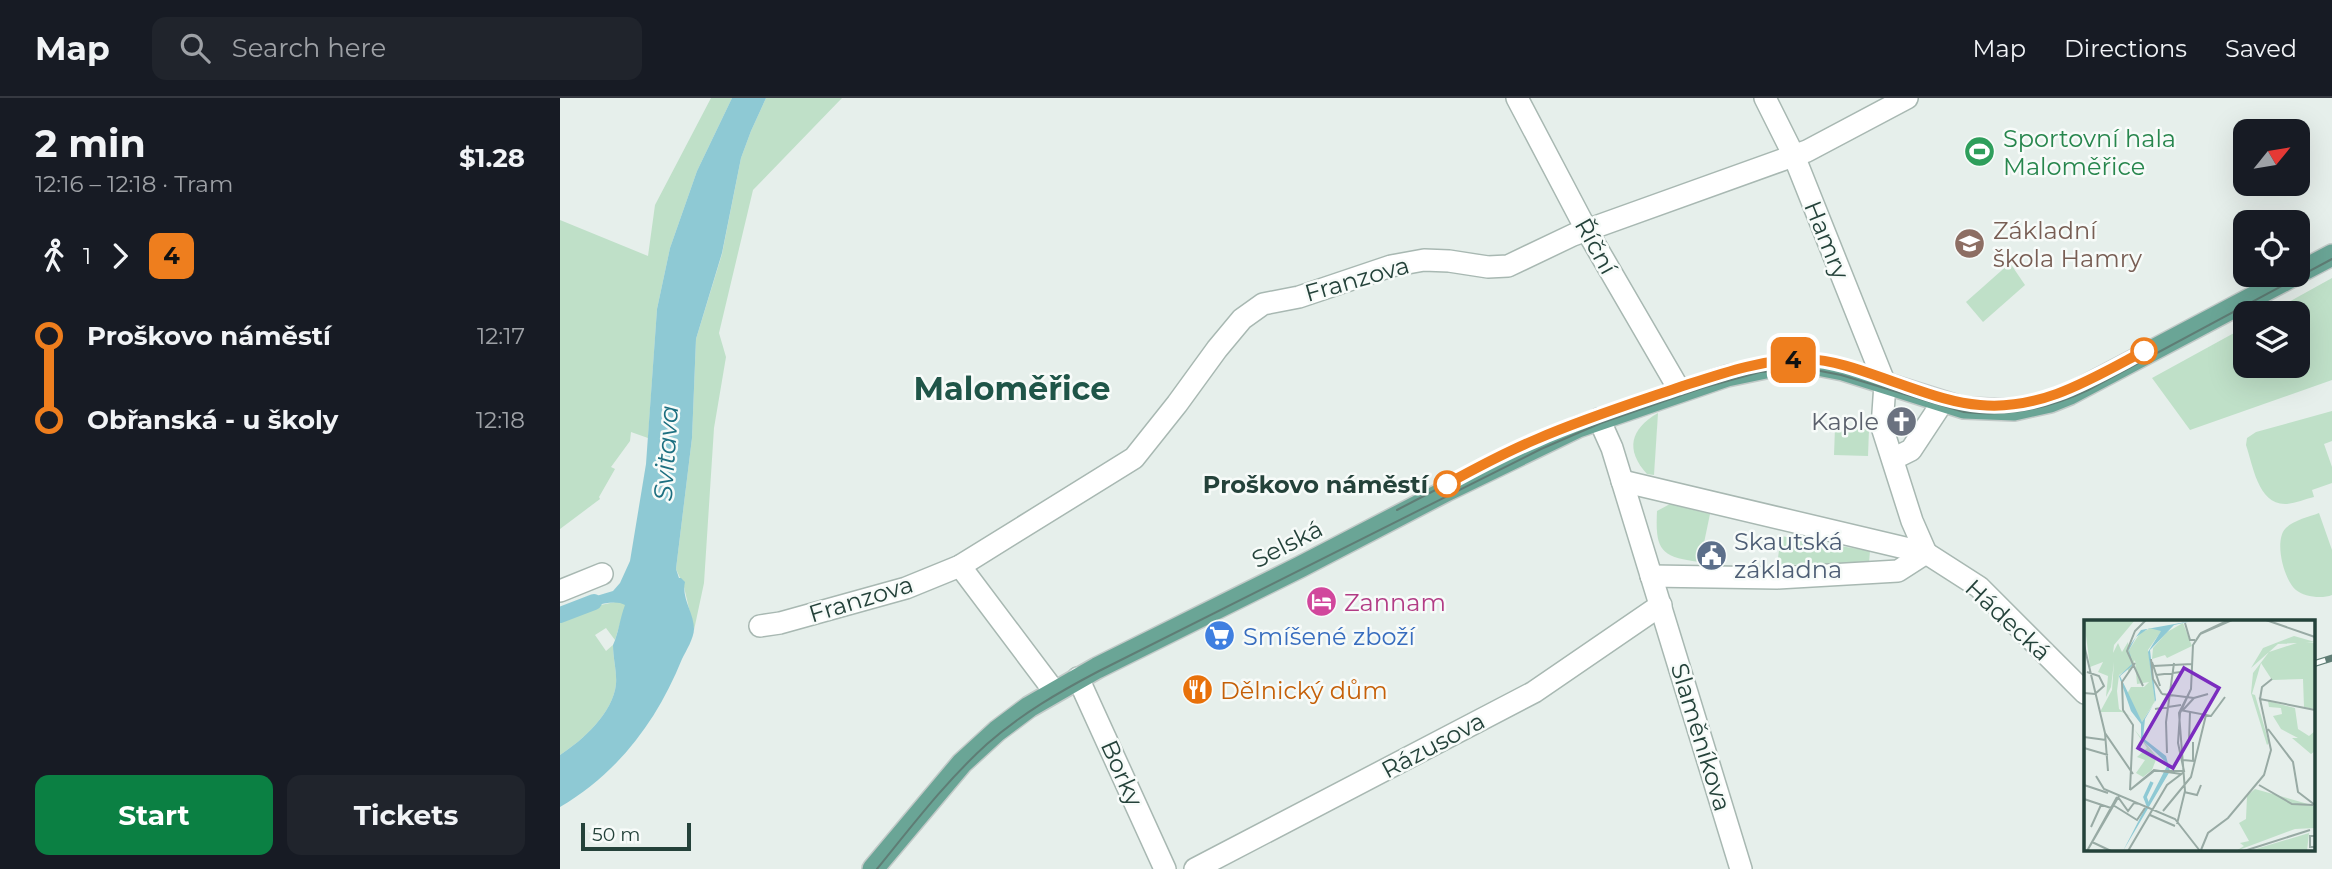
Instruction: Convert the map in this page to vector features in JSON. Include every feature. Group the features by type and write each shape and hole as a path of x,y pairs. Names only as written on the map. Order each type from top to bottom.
{"main road":[{"name":"Selská","path":"2310,267 2332,255"},
{"name":"Selská","path":"873,869 962,763 1049,683 1079,678 1446,491 1599,419 1727,376 1785,364 1812,364 1843,370 1964,408 2014,410 2070,394 2272,287"}],"street":[{"name":"Říční","path":"1517,98 1587,231 1680,391"},
{"name":"Hamry","path":"1765,98 1794,156 1885,384"},
{"name":"Franzova","path":"760,626 780,623 906,588 960,566 1134,458 1217,349 1253,309 1263,304 1299,297 1391,266 1424,260 1488,267 1507,266 1587,231 1794,156 1860,125 1907,98"},
{"path":"1885,384 1882,428 1912,521 1926,553"},
{"path":"1893,459 1911,450 1942,403"},
{"path":"1599,419 1612,448 1661,605"},
{"path":"1622,481 1926,553"},
{"path":"1651,576 1777,578 1898,571 1926,553"},
{"name":"Hádecká","path":"1926,553 1979,587 2084,692"},
{"path":"960,566 1049,683"},
{"path":"560,591 602,574"},
{"name":"Rázusova","path":"1195,869 1534,692 1661,605"},
{"name":"Slaměníkova","path":"1661,605 1741,869"},
{"name":"Borky","path":"1079,678 1165,869"}],"green space":[{"path":"711,98 732,98 697,171 670,248 657,309 648,438 631,432 630,441 611,467 615,469 600,499 560,529 560,220 648,256 655,205"},
{"path":"766,98 842,98 753,190 719,333 726,357 714,428 704,583 694,630 684,587 676,569 692,438 696,339 722,254 741,158"},
{"path":"2010,263 2025,285 1983,322 1966,302"},
{"path":"2332,278 2332,380 2190,430 2152,378 2233,334 2233,378 2310,378 2310,301 2291,301"},
{"path":"2332,411 2332,441 2324,444 2332,467 2332,483 2312,490 2314,497 2294,503 2277,503 2269,498 2254,473 2246,445 2247,438 2256,432"},
{"path":"1658,413 1654,475 1647,474 1640,465 1633,448 1636,433 1641,426"},
{"path":"1835,428 1869,429 1868,456 1834,455"},
{"path":"1670,504 1710,514 1700,562 1677,558 1663,550 1659,543 1657,511"},
{"path":"2319,513 2332,550 2332,595 2318,597 2308,596 2292,585 2284,570 2280,543 2288,526"},
{"path":"1781,536 1870,551 1869,563 1777,565"},
{"path":"620,601 626,604 615,640 606,628 595,635 606,651 613,645 616,679 614,695 596,725 560,755 560,621 586,608"}],"water":[{"name":"Svitava","path":"732,98 766,98 741,158 722,253 696,339 692,438 676,569 679,578 685,582 694,633 661,704 633,744 600,778 560,807 560,755 596,725 614,695 616,679 613,645 625,605 608,603 577,613 574,607 583,600 613,591 620,583 630,561 646,464 657,309 670,248 697,171"}],"waterway":[{"path":"560,615 594,602"}],"tram line":[{"path":"877,869 957,773 1000,733 1041,704 1099,671 1541,449 1601,423 1702,388 1760,372 1810,369 1841,375 1964,412 2012,412 2043,407 2088,390 2332,259"},
{"name":"4","path":"1447,484 1536,439 1597,415 1728,371 1758,364 1810,359 1841,365 1942,398 1983,406 2014,405 2048,398 2068,390 2144,351"},
{"path":"1397,510 1499,457 1569,426"}],"railway":[{"path":"2315,663 2332,658"}],"place":[{"name":"Sportovní hala Maloměřice","path":"1980,152"},
{"name":"Základní škola Hamry","path":"1970,244"},
{"name":"Kaple","path":"1902,421"},
{"name":"Proškovo náměstí","path":"1447,484"},
{"name":"Skautská základna","path":"1711,555"},
{"name":"Zannam","path":"1321,602"},
{"name":"Smíšené zboží","path":"1220,636"},
{"name":"Dělnický dům","path":"1197,690"}],"district":[{"name":"Maloměřice","path":"1012,388"}]}
